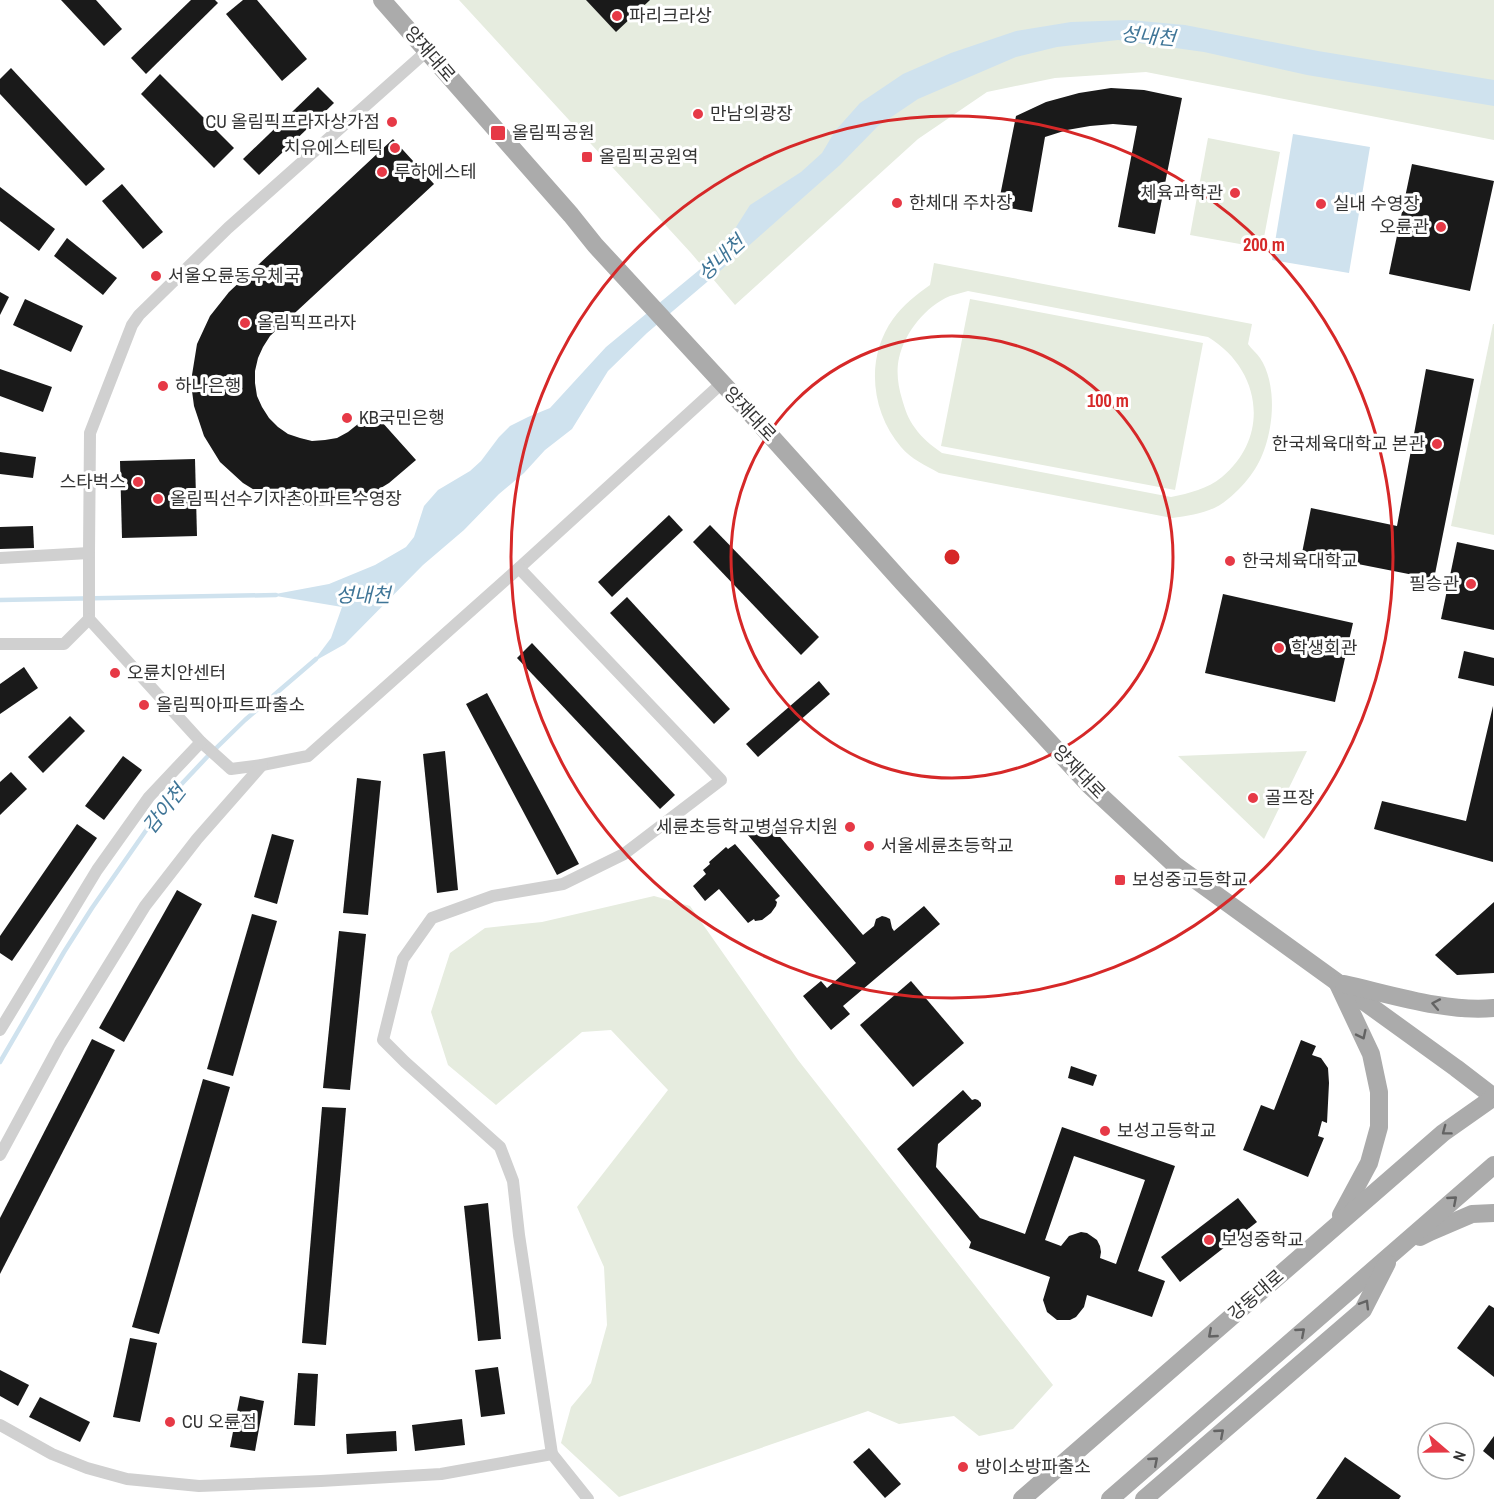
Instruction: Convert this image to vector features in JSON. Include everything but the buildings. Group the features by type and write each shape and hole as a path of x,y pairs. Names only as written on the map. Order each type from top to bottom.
{"main road":[{"name":"양재대로","path":"382,0 595,245 1089,785 1175,865 1494,1097"},
{"path":"1337,982 1441,1005 1494,1008"},
{"path":"1335,1226 1369,1163 1379,1127 1378,1092 1371,1054 1337,982"},
{"name":"강동대로","path":"1022,1499 1443,1133 1494,1097"},
{"path":"1110,1499 1494,1165"},
{"path":"1144,1499 1363,1310 1393,1252 1430,1232 1472,1214 1494,1213"}],"street":[{"path":"427,51 228,228 139,315 132,325 90,433 89,620 201,742 231,769 308,756 722,383"},
{"path":"0,558 89,553"},
{"path":"519,568 721,780 624,854 563,884 494,896 432,918 403,959 383,1040 500,1147 513,1181 552,1454 588,1499"},
{"path":"0,644 64,644 89,620"},
{"path":"0,1030 97,870 149,797 201,742"},
{"path":"0,1155 60,1044 145,906 197,838 262,765"},
{"path":"0,1425 52,1454 87,1468 126,1479 199,1486 441,1474 552,1454"}],"shaded area":[{"name":"올림픽공원","path":"459,0 1494,0 1494,140 1146,72 1055,78 987,92 918,139 735,305 691,253"},
{"name":"체육과학관","path":"1208,138 1280,152 1262,248 1190,235"},
{"path":"934,263 1252,324 1248,344 1259,356 1266,370 1272,400 1269,432 1260,460 1245,483 1222,504 1201,513 1172,518 939,473 909,455 901,447 883,418 875,384 875,367 884,334 901,309 930,285","holes":["968,291 1208,337 1226,351 1239,367 1249,385 1253,404 1253,423 1248,442 1238,461 1222,477 1204,488 1171,497 942,453 931,445 913,425 899,384 898,363 911,330 925,313 941,300"]},
{"path":"970,299 1203,343 1175,490 941,446"},
{"path":"1494,324 1494,535 1451,526"},
{"name":"골프장","path":"1307,751 1264,839 1178,756"},
{"path":"654,896 690,906 798,1060 1053,1385 1013,1429 979,1436 954,1416 899,1424 868,1411 619,1497 561,1443 571,1407 591,1383 607,1325 604,1267 577,1207 668,1090 611,1030 582,1032 496,1105 448,1065 431,1012 450,953 485,928 542,922"}],"water":[{"name":"성내천","path":"1130,20 1185,25 1318,51 1494,80 1494,106 1307,75 1204,52 1118,40 1057,47 1016,57 918,99 878,126 840,165 647,333 608,371 572,429 545,450 464,530 423,565 345,644 313,662 331,638 342,607 270,595 329,584 375,565 406,547 414,537 424,506 438,490 470,471 510,426 550,408 606,347 704,266 736,227 750,205 801,172 822,153 835,131 860,103 903,74 951,53 1016,31 1071,22"},
{"name":"실내 수영장","path":"1293,134 1370,147 1349,273 1272,260"}],"waterway":[{"name":"성내천","path":"0,600 276,595"},
{"name":"감이천","path":"0,1062 92,908 175,791 245,720 316,659"}],"place":[{"name":"파리크라상","path":"617,16"},
{"name":"만남의광장","path":"698,114"},
{"name":"CU 올림픽프라자상가점","path":"392,122"},
{"name":"올림픽공원","path":"498,133"},
{"name":"치유에스테틱","path":"395,148"},
{"name":"올림픽공원역","path":"587,157"},
{"name":"루하에스테","path":"382,172"},
{"name":"체육과학관","path":"1235,193"},
{"name":"한체대 주차장","path":"897,203"},
{"name":"실내 수영장","path":"1321,204"},
{"name":"오륜관","path":"1441,227"},
{"name":"서울오륜동우체국","path":"156,276"},
{"name":"올림픽프라자","path":"245,323"},
{"name":"하나은행","path":"163,386"},
{"name":"KB국민은행","path":"347,418"},
{"name":"한국체육대학교 본관","path":"1437,444"},
{"name":"스타벅스","path":"138,482"},
{"name":"올림픽선수기자촌아파트수영장","path":"158,499"},
{"name":"한국체육대학교","path":"1230,561"},
{"name":"필승관","path":"1471,584"},
{"name":"학생회관","path":"1279,648"},
{"name":"오륜치안센터","path":"115,673"},
{"name":"올림픽아파트파출소","path":"144,705"},
{"name":"골프장","path":"1253,798"},
{"name":"세륜초등학교병설유치원","path":"850,827"},
{"name":"서울세륜초등학교","path":"869,846"},
{"name":"보성중고등학교","path":"1120,880"},
{"name":"보성고등학교","path":"1105,1131"},
{"name":"보성중학교","path":"1209,1240"},
{"name":"CU 오륜점","path":"170,1422"},
{"name":"방이소방파출소","path":"963,1467"}]}
